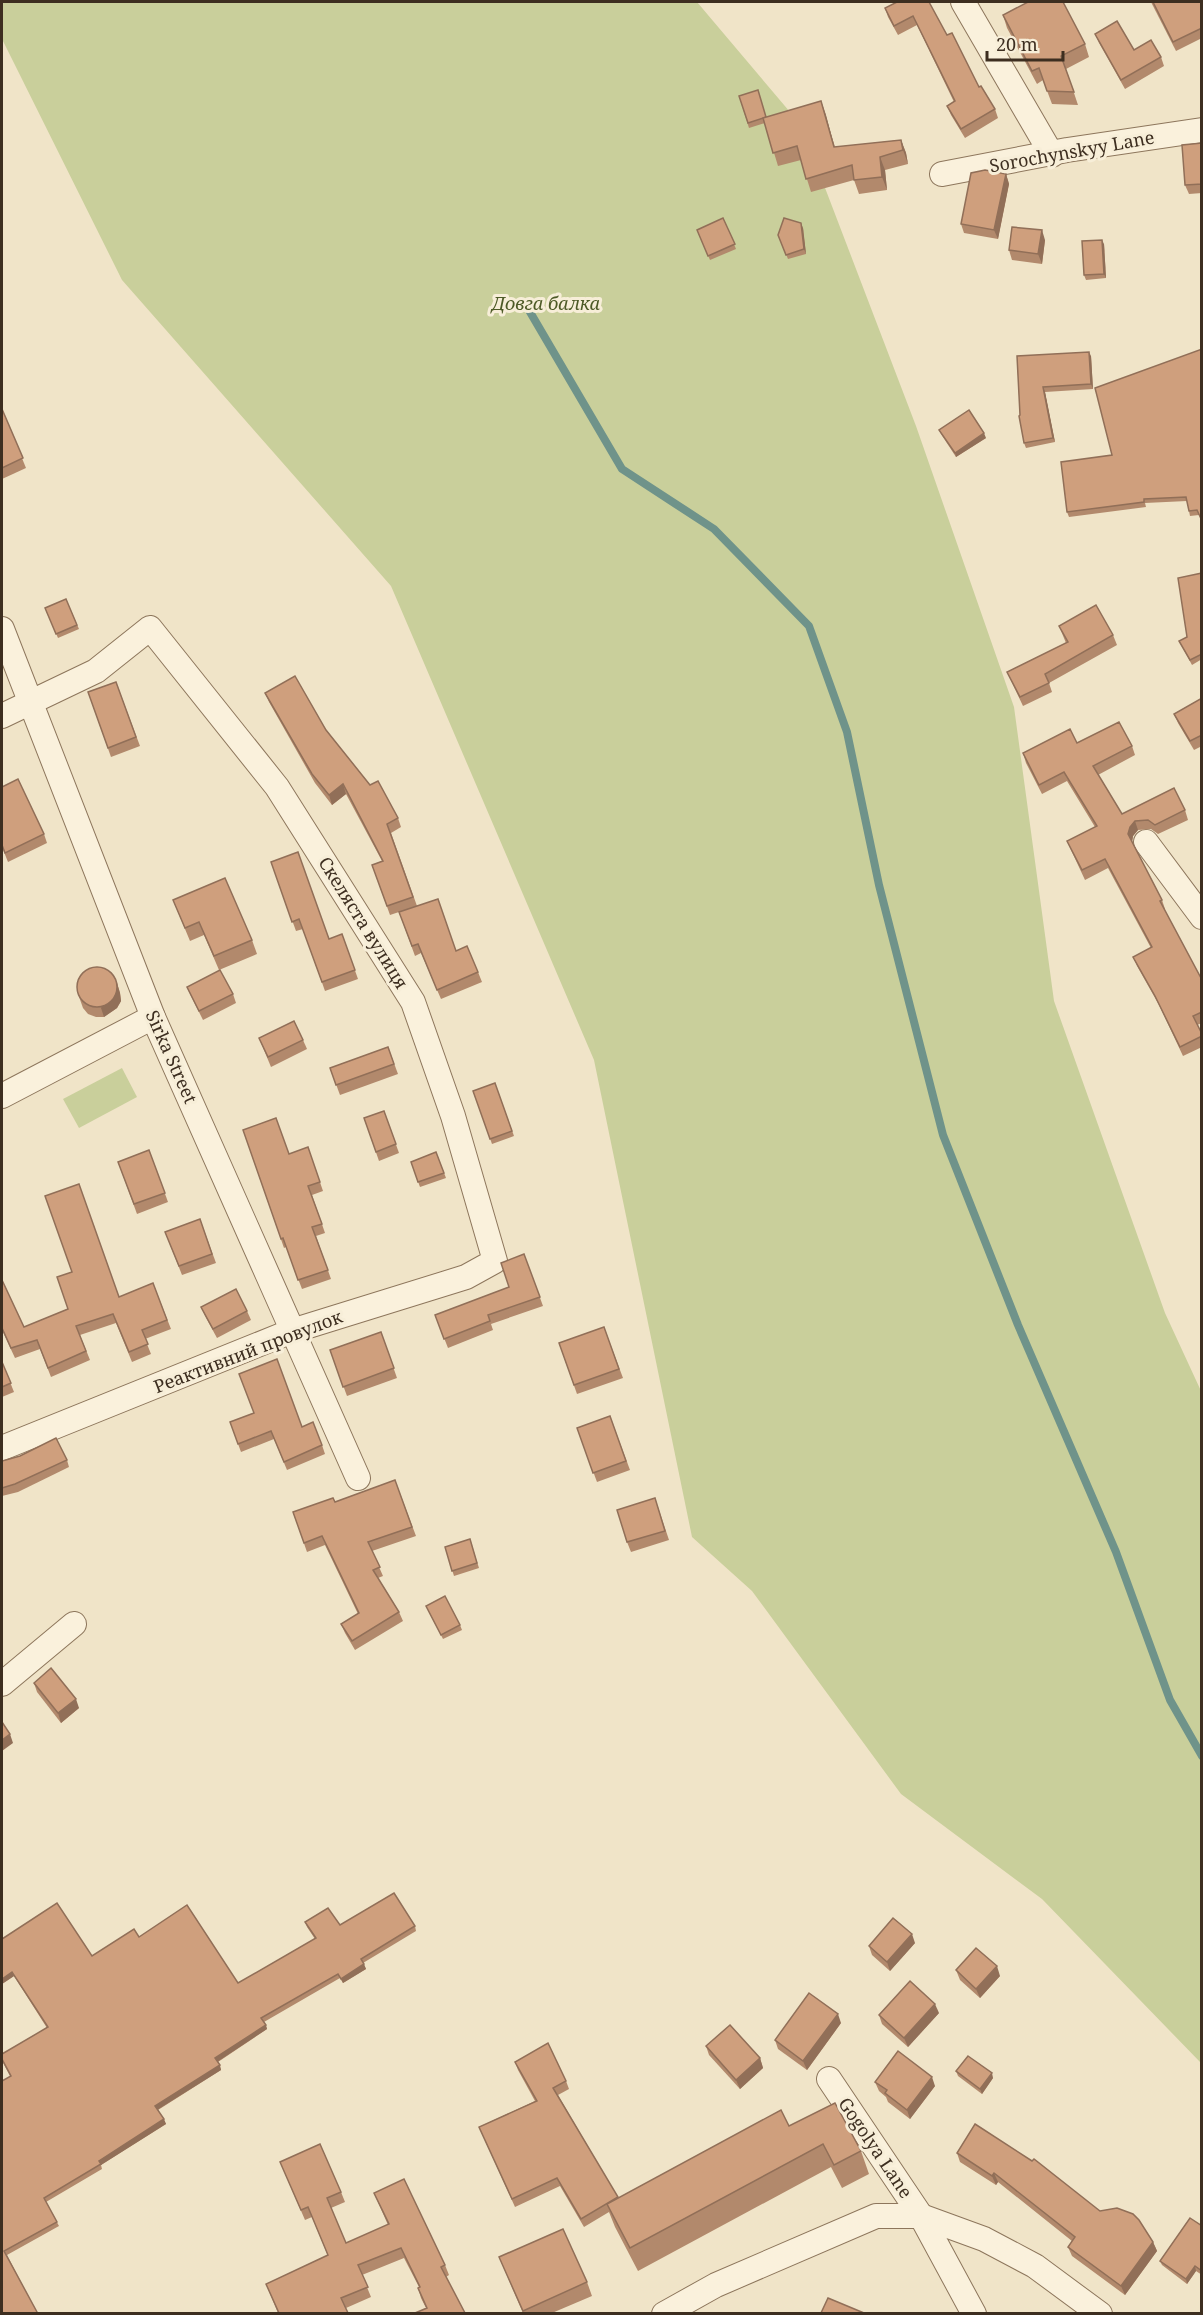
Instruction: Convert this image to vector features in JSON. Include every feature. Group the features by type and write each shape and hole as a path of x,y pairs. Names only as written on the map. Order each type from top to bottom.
{"street":[{"path":"963,2 1052,155"},
{"name":"Sorochynskyy Lane","path":"942,174 1052,155 1067,150 1202,130"},
{"name":"Скеляста вулиця","path":"30,701 96,671 150,628 277,787 413,1002 453,1116 495,1261"},
{"name":"Sirka Street","path":"2,629 153,1017 358,1478"},
{"path":"2,716 30,701"},
{"path":"1146,842 1202,917"},
{"path":"2,1096 153,1017"},
{"name":"Реактивний провулок","path":"2,1448 292,1331 466,1277 495,1261"},
{"path":"2,1684 74,1624"},
{"name":"Gogolya Lane","path":"829,2079 921,2216 974,2313"},
{"path":"664,2313 716,2285 876,2216 921,2216 984,2239 1035,2266 1100,2313"}],"green space":[{"name":"Довга балка","path":"2,2 697,2 801,125 916,426 1014,707 1054,1001 1165,1313 1201,1391 1201,2063 1042,1899 901,1794 752,1591 692,1537 594,1060 391,586 122,280 2,39"},
{"path":"122,1068 137,1097 79,1128 63,1099"}],"building":[{"path":"897,2 929,2 947,35 952,33 979,87 981,86 995,109 961,129 947,106 955,101 913,16 894,26 885,8"},
{"path":"1028,2 1063,2 1085,44 1061,56 1074,92 1047,91 1039,68 1032,71 1003,15"},
{"path":"1153,2 1202,2 1202,28 1173,42"},
{"path":"1117,21 1134,50 1151,40 1161,57 1121,80 1095,34"},
{"path":"758,90 766,117 748,123 739,96"},
{"path":"821,101 834,147 901,140 903,150 880,157 882,177 854,180 852,165 806,179 797,146 773,153 763,118"},
{"path":"1202,143 1202,184 1185,185 1182,145"},
{"path":"985,170 1006,174 994,230 961,224 971,173"},
{"path":"723,218 735,244 708,256 697,230"},
{"path":"784,218 801,223 804,249 786,255 778,235"},
{"path":"1012,227 1042,230 1038,254 1009,250"},
{"path":"1102,240 1104,274 1084,275 1082,241"},
{"path":"1202,349 1202,521 1197,510 1189,511 1186,497 1144,499 1144,502 1067,512 1061,462 1112,455 1095,388"},
{"path":"1089,352 1091,384 1043,387 1053,438 1024,443 1019,416 1017,356"},
{"path":"2,409 23,458 2,468"},
{"path":"969,410 984,433 955,453 939,430"},
{"path":"1202,573 1202,654 1190,660 1179,641 1187,637 1178,578"},
{"path":"66,599 77,625 56,634 45,608"},
{"path":"1096,605 1113,635 1045,674 1049,683 1020,697 1007,672 1068,642 1059,626"},
{"path":"295,676 326,730 370,785 378,781 398,818 387,824 413,897 387,906 372,865 383,861 343,784 329,795 312,774 265,693"},
{"path":"116,682 136,737 108,748 88,692"},
{"path":"1202,698 1202,735 1190,741 1174,714"},
{"path":"1119,722 1132,746 1093,766 1122,814 1174,788 1185,810 1155,825 1148,820 1135,821 1128,834 1202,980 1202,1012 1193,1016 1202,1036 1180,1047 1133,957 1152,947 1105,859 1082,870 1067,841 1097,826 1064,772 1039,785 1023,753 1070,729 1077,743"},
{"path":"18,779 44,834 5,853 2,845 2,787"},
{"path":"298,852 329,939 342,934 355,970 322,982 299,919 292,922 271,862"},
{"path":"225,878 252,940 214,956 199,922 185,928 173,900"},
{"path":"438,899 456,951 467,946 478,972 437,990 418,944 412,946 399,912"},
{"path":"97,967 105,968 111,973 116,979 116,995 111,1001 105,1006 97,1007 89,1006 83,1001 78,995 77,987 78,979 83,973 89,968"},
{"path":"220,970 233,994 199,1011 187,987"},
{"path":"294,1021 303,1040 268,1057 259,1038"},
{"path":"388,1047 394,1064 336,1085 330,1068"},
{"path":"495,1083 512,1131 490,1139 473,1091"},
{"path":"384,1111 396,1144 376,1152 364,1118"},
{"path":"276,1118 289,1154 308,1147 320,1182 308,1186 322,1224 312,1227 328,1270 298,1280 283,1238 281,1239 243,1130"},
{"path":"149,1150 165,1193 134,1204 118,1162"},
{"path":"436,1152 444,1173 418,1182 411,1162"},
{"path":"79,1184 119,1297 153,1283 167,1320 142,1330 148,1344 129,1352 113,1314 76,1326 86,1351 48,1368 37,1340 11,1348 2,1328 2,1280 24,1327 68,1309 57,1277 72,1272 45,1196"},
{"path":"200,1219 212,1254 179,1266 165,1232"},
{"path":"524,1254 540,1297 488,1315 490,1321 444,1339 435,1315 509,1287 501,1263"},
{"path":"236,1289 247,1311 213,1329 201,1307"},
{"path":"604,1327 619,1369 574,1385 559,1343"},
{"path":"381,1332 394,1368 343,1387 330,1350"},
{"path":"277,1359 302,1427 313,1422 322,1445 284,1462 271,1431 238,1444 230,1422 254,1413 239,1374"},
{"path":"2,1362 11,1383 2,1387"},
{"path":"610,1416 626,1461 593,1473 577,1428"},
{"path":"56,1438 67,1460 2,1488 2,1461 20,1456"},
{"path":"395,1480 412,1527 368,1542 380,1567 373,1570 399,1612 352,1641 341,1624 359,1613 322,1536 304,1543 293,1512 333,1498 335,1502"},
{"path":"655,1498 665,1531 627,1542 617,1510"},
{"path":"470,1539 477,1563 452,1571 445,1547"},
{"path":"445,1596 460,1625 441,1635 426,1606"},
{"path":"51,1668 76,1699 58,1713 34,1683"},
{"path":"2,1722 10,1734 2,1740"},
{"path":"394,1893 415,1926 361,1959 364,1964 341,1979 338,1974 261,2018 266,2025 215,2058 220,2065 155,2106 164,2119 99,2161 101,2164 44,2198 57,2222 4,2251 37,2312 2,2313 2,2081 11,2076 2,2059 2,2054 48,2027 12,1972 2,1979 2,1939 57,1903 92,1956 134,1929 139,1937 187,1905 238,1983 316,1938 305,1922 328,1908 340,1925"},
{"path":"893,1918 912,1934 887,1962 869,1946"},
{"path":"976,1948 997,1966 976,1989 956,1970"},
{"path":"910,1981 935,2004 904,2038 879,2015"},
{"path":"809,1993 838,2014 803,2061 775,2040"},
{"path":"730,2025 760,2058 736,2080 706,2046"},
{"path":"548,2043 566,2081 553,2088 618,2197 581,2219 557,2178 512,2199 479,2127 537,2101 515,2062"},
{"path":"898,2051 932,2077 907,2110 885,2093 887,2090 875,2082"},
{"path":"968,2056 992,2073 980,2089 956,2071"},
{"path":"835,2103 861,2151 834,2165 823,2144 630,2248 607,2204 781,2110 789,2126"},
{"path":"975,2124 1032,2161 1034,2159 1100,2211 1117,2208 1133,2214 1139,2220 1153,2242 1121,2286 1068,2247 1075,2237 994,2173 992,2176 957,2153"},
{"path":"320,2144 341,2192 327,2198 346,2243 389,2224 374,2193 404,2179 445,2265 441,2267 465,2313 415,2313 427,2308 418,2288 420,2287 401,2248 358,2265 368,2287 341,2298 348,2313 279,2313 266,2284 328,2255 308,2207 301,2210 280,2162"},
{"path":"1190,2218 1202,2226 1202,2271 1195,2266 1186,2279 1160,2261"},
{"path":"563,2229 587,2282 523,2311 499,2257"},
{"path":"828,2298 864,2313 821,2313"}],"waterway":[{"path":"530,312 622,469 714,529 809,626 847,732 879,885 943,1135 1018,1325 1116,1552 1170,1700 1202,1756"}]}
